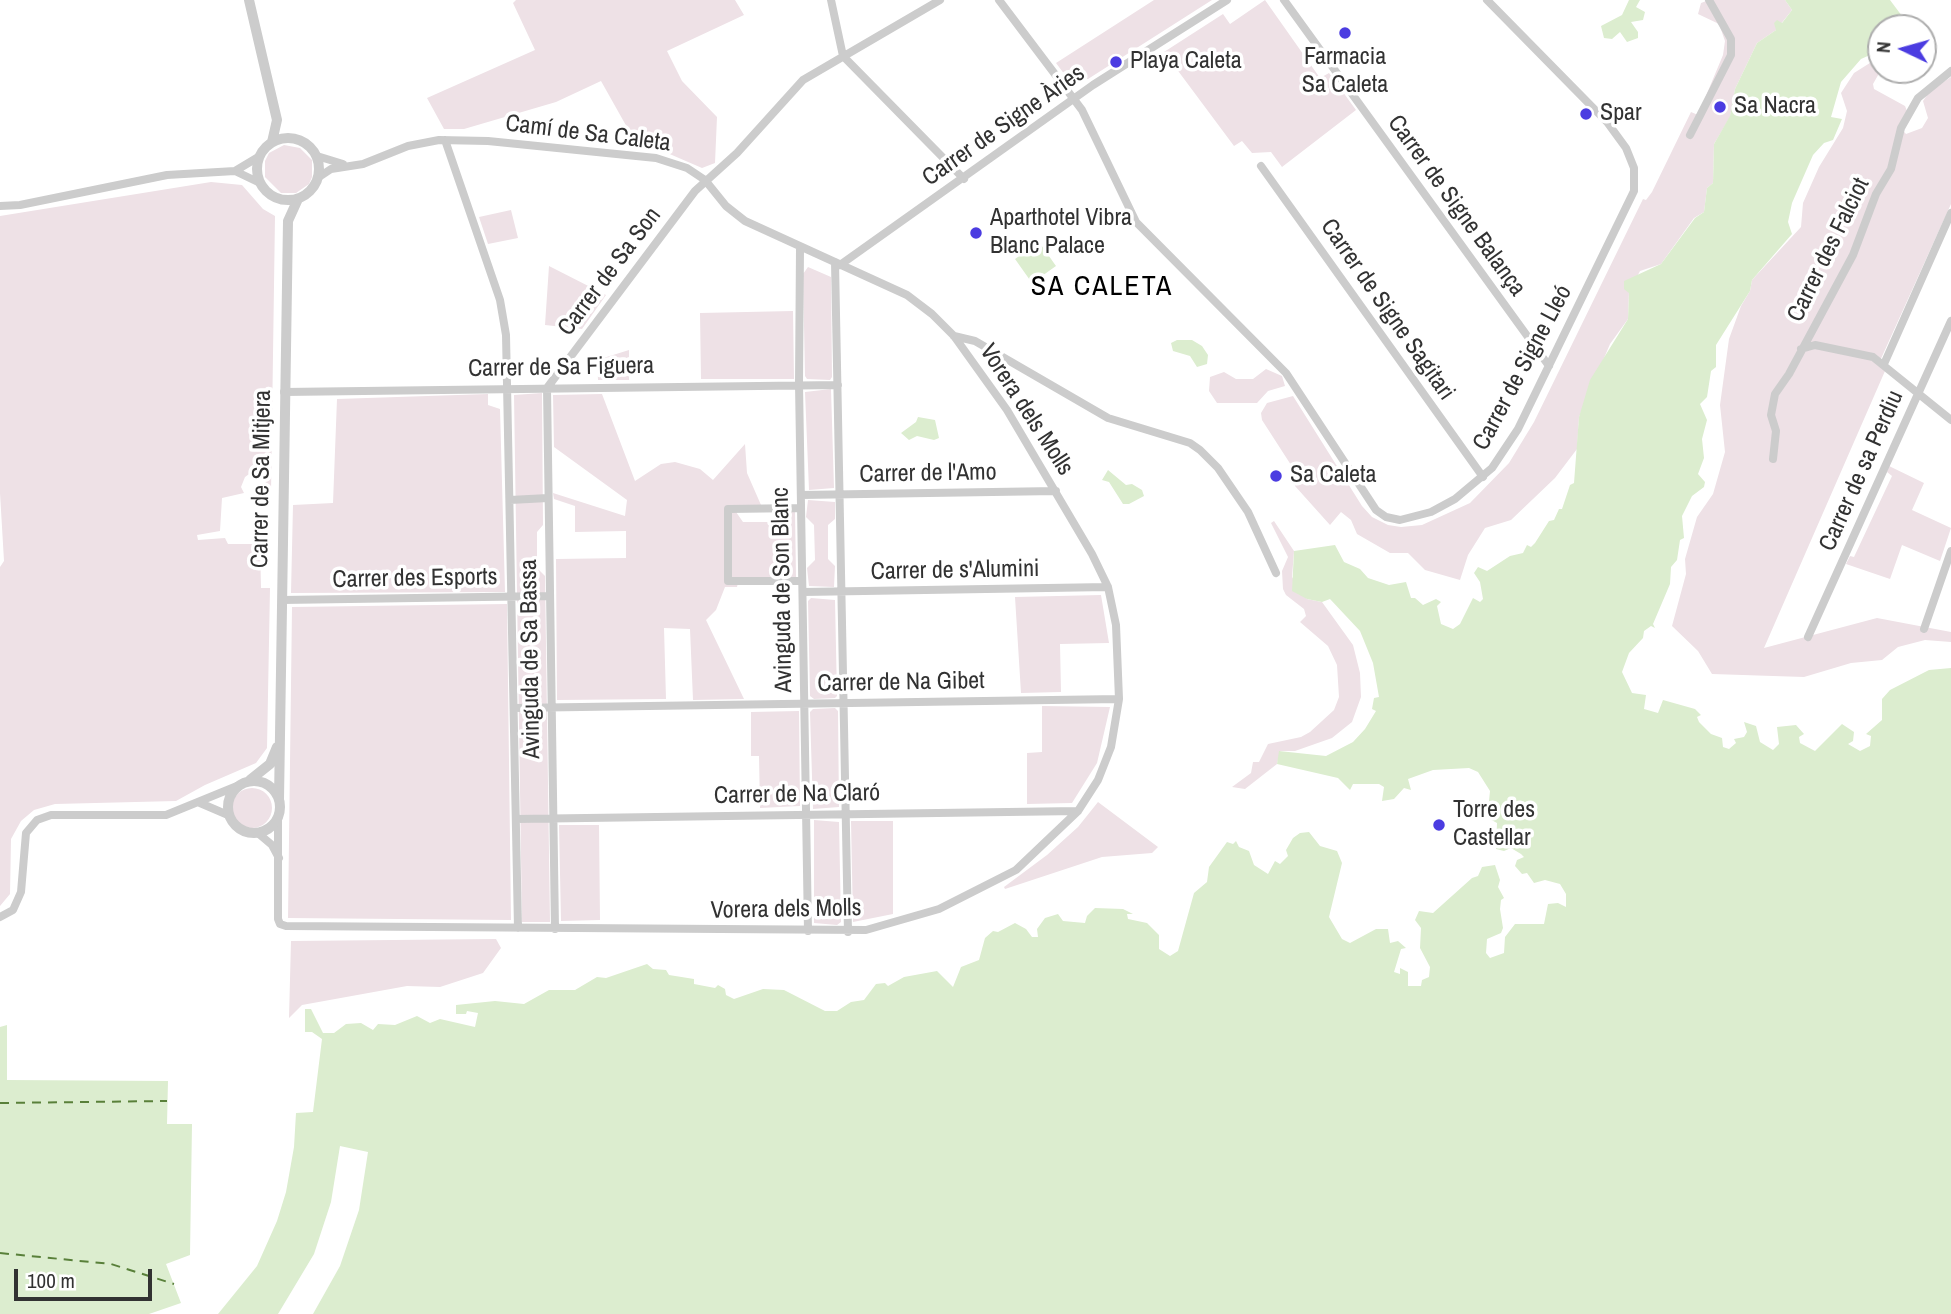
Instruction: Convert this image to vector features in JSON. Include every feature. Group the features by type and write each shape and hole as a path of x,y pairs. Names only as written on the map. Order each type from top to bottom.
{"street":[{"path":"0,206 20,205 167,175 236,171 260,156 272,142 276,120 249,0"},
{"path":"831,0 843,56 964,179"},
{"name":"Carrer de Sa Son","path":"547,388 705,180 737,153 803,80 940,0"},
{"name":"Carrer de Signe Lleó","path":"999,0 1074,99 1136,222 1286,373 1376,510 1401,520 1418,516 1455,499 1483,477 1518,429 1632,199 1634,168 1626,148 1607,122 1487,0"},
{"name":"Carrer de Signe Àries","path":"838,263 964,179 1074,99 1227,0"},
{"name":"Carrer de Signe Balança","path":"1284,0 1549,366"},
{"path":"1690,135 1731,55 1731,39 1709,0"},
{"name":"Carrer des Falciot","path":"1773,459 1776,431 1771,415 1775,394 1853,255 1876,194 1891,169 1901,128 1918,98 1951,71"},
{"path":"276,120 292,138"},
{"path":"272,142 292,138 302,141 317,156 346,165"},
{"name":"Camí de Sa Caleta","path":"319,177 346,165 363,164 408,146 445,140 656,158 687,168 705,180 726,206 745,221 838,263"},
{"name":"Avinguda de Sa Bassa","path":"445,140 500,300 506,335 518,928"},
{"path":"260,156 257,170 260,183"},
{"path":"275,198 298,199 309,193 319,177 317,156"},
{"name":"Carrer de Signe Sagitari","path":"1261,166 1483,477"},
{"path":"236,171 260,183 275,198 288,221"},
{"name":"Carrer de Sa Mitjera","path":"279,799 288,221 298,199"},
{"path":"1884,364 1951,213"},
{"name":"Avinguda de Son Blanc","path":"800,248 799,384 808,931"},
{"path":"838,263 839,495 848,932"},
{"name":"Vorera dels Molls","path":"278,819 278,919 280,924 286,926 848,932 927,913 958,901 1016,870 1078,811 1098,780 1111,747 1119,699 1120,664 1108,587 1056,491 1007,410 954,336 932,314 907,295 838,263"},
{"name":"Carrer de sa Perdiu","path":"1808,637 1951,321"},
{"path":"954,336 975,341 1108,418 1190,443 1200,450 1218,468 1248,512 1276,573"},
{"path":"1808,336 1815,345"},
{"path":"1801,349 1815,345 1873,357 1951,420"},
{"name":"Carrer de Sa Figuera","path":"284,392 838,385"},
{"name":"Avinguda de Sa Bassa","path":"547,388 555,929"},
{"name":"Carrer de l'Amo","path":"801,495 1056,491"},
{"path":"510,500 548,498"},
{"path":"801,508 728,509 728,581 802,581"},
{"path":"1924,629 1951,551"},
{"name":"Carrer de s'Alumini","path":"803,592 1108,587"},
{"name":"Carrer des Esports","path":"282,600 550,596"},
{"name":"Carrer de Na Gibet","path":"514,708 1119,699"},
{"name":"Carrer de Sa Mitjera","path":"250,780 270,764 280,738"},
{"path":"0,917 13,910 21,891 26,833 37,820 51,815 159,816 200,803 250,780 264,783 279,799 278,819 271,828 259,834 246,833 235,826 228,815 200,803"},
{"path":"228,815 230,794 237,786"},
{"name":"Carrer de Na Claró","path":"516,819 1078,811"},
{"path":"259,834 272,845 279,858"}],"shaded area":[{"path":"516,0 735,0 744,15 667,51 682,81 717,117 715,163 702,168 665,152 637,145 601,81 556,102 464,129 444,129 427,98 535,50 513,3"},
{"path":"1154,0 1212,0 1088,79 1073,79 1065,75 1056,63"},
{"path":"1265,0 1320,78 1329,73 1356,110 1282,167 1271,152 1252,153 1242,141 1234,146 1164,52 1223,14 1230,24"},
{"path":"1629,0 1640,0 1636,7 1645,12 1643,20 1631,22 1638,32 1638,38 1627,42 1620,32 1612,39 1604,38 1601,26 1622,15"},
{"path":"1709,0 1785,0 1792,10 1776,30 1757,43 1735,89 1730,117 1714,144 1713,183 1707,188 1704,212 1694,218 1661,264 1640,271 1629,292 1628,319 1610,344 1579,417 1577,449 1555,478 1511,520 1485,528 1468,555 1460,580 1425,570 1408,553 1390,553 1357,534 1351,520 1341,512 1330,525 1295,486 1291,465 1262,420 1261,413 1267,403 1293,396 1362,506 1372,517 1388,525 1422,525 1470,503 1509,463 1534,422 1643,199 1646,200 1652,192 1691,112 1698,115 1723,55 1725,41 1719,24 1698,14 1701,3"},
{"path":"1785,0 1890,0 1900,14 1867,14 1867,56 1861,59 1841,82 1831,117 1842,119 1833,140 1824,143 1813,155 1792,203 1788,222 1792,234 1752,280 1750,291 1716,345 1716,367 1711,371 1707,397 1700,404 1707,420 1702,439 1704,458 1698,474 1705,482 1704,487 1692,496 1682,516 1684,538 1680,540 1677,560 1671,567 1670,584 1653,624 1655,628 1651,626 1644,631 1643,638 1629,653 1622,672 1632,693 1646,695 1644,709 1658,713 1663,700 1695,709 1701,715 1697,717 1699,722 1711,734 1722,738 1723,747 1729,749 1736,743 1734,739 1744,737 1747,732 1744,722 1756,726 1760,742 1773,750 1779,744 1777,727 1796,725 1804,734 1799,737 1800,743 1815,751 1842,724 1854,732 1853,741 1848,744 1860,751 1870,746 1871,736 1866,734 1882,720 1882,699 1890,690 1929,670 1951,668 1951,1314 218,1314 257,1266 277,1221 286,1192 294,1147 296,1113 313,1112 322,1039 312,1032 305,1032 305,1009 311,1009 323,1033 334,1033 346,1024 361,1023 373,1030 378,1024 395,1025 417,1016 430,1023 440,1019 475,1027 478,1013 467,1011 466,1014 456,1014 456,1005 495,1001 524,1004 549,990 575,990 597,977 606,978 647,964 653,969 666,970 669,975 694,979 694,984 715,988 718,985 725,989 726,995 734,999 763,989 784,990 825,1011 837,1011 851,1002 864,1000 876,984 885,983 888,986 904,977 937,971 953,987 961,967 979,960 985,938 993,931 998,932 1015,923 1026,929 1032,937 1038,937 1037,929 1045,918 1058,914 1063,921 1085,923 1087,916 1095,908 1123,909 1133,914 1127,914 1128,919 1147,923 1159,935 1159,949 1170,956 1178,951 1194,893 1207,882 1209,867 1227,842 1233,844 1236,841 1239,847 1249,851 1254,865 1268,874 1275,861 1280,864 1288,856 1286,850 1293,838 1300,833 1309,832 1320,846 1337,851 1342,863 1329,917 1342,939 1350,943 1376,929 1388,929 1390,943 1398,941 1406,948 1401,949 1394,972 1400,974 1400,968 1408,972 1408,986 1421,986 1422,980 1429,977 1430,967 1420,948 1421,928 1415,920 1419,911 1433,913 1472,878 1478,876 1482,867 1495,865 1500,880 1498,887 1504,898 1501,900 1500,909 1503,928 1501,933 1487,939 1486,953 1490,958 1504,953 1505,937 1515,924 1544,924 1548,904 1558,903 1566,907 1566,894 1560,884 1545,880 1534,883 1527,873 1522,874 1515,866 1517,860 1524,857 1521,854 1511,848 1504,851 1496,849 1497,823 1484,816 1484,807 1489,801 1490,791 1478,772 1469,768 1433,770 1408,779 1411,790 1404,788 1394,799 1382,801 1384,787 1379,784 1353,784 1350,790 1338,778 1277,764 1279,751 1326,756 1353,742 1376,711 1372,709 1374,698 1379,697 1373,663 1360,631 1330,599 1322,602 1307,599 1292,591 1294,551 1335,545 1344,562 1360,569 1368,578 1389,585 1406,582 1411,598 1423,605 1436,599 1441,602 1437,606 1441,624 1453,629 1460,624 1473,598 1480,602 1483,599 1480,582 1474,573 1478,567 1487,571 1510,556 1523,553 1527,545 1531,547 1535,543 1549,521 1554,520 1559,509 1562,509 1570,485 1574,483 1579,417 1590,380 1628,319 1629,293 1624,289 1624,281 1661,264 1695,218 1704,212 1707,188 1713,183 1714,144 1730,116 1735,89 1757,43 1776,30 1774,23 1777,20 1782,23 1792,10"},
{"path":"1867,65 1867,84 1873,84 1874,89 1905,106 1907,111 1899,126 1906,134 1922,128 1928,118 1923,101 1930,91 1951,77 1951,204 1879,363 1885,371 1764,648 1877,618 1951,632 1951,642 1925,640 1898,647 1882,660 1851,663 1804,677 1712,674 1698,651 1672,626 1686,574 1685,559 1697,517 1713,494 1725,452 1720,405 1729,339 1741,306 1750,291 1752,280 1801,227 1803,203 1819,167 1843,128 1847,111 1841,93 1854,73"},
{"path":"284,145 300,148 312,160 312,177 309,184 296,193 281,193 265,177 265,161 269,153"},
{"path":"211,182 242,185 263,209 275,216 271,493 263,491 266,483 262,476 252,472 245,477 241,487 244,493 222,498 220,531 197,535 198,540 225,538 228,544 260,544 261,588 270,588 267,748 256,763 176,801 55,804 34,810 21,821 11,839 10,894 0,906 0,567 4,561 0,493 0,216"},
{"path":"511,210 518,238 488,244 479,217"},
{"path":"1039,242 1056,266 1032,283 1015,259"},
{"path":"549,266 606,295 582,329 545,325"},
{"path":"808,267 831,277 830,380 807,379 805,376 803,274"},
{"path":"793,311 794,379 701,379 700,313"},
{"path":"1177,340 1192,340 1202,346 1208,355 1207,364 1197,367 1190,356 1173,351 1171,343"},
{"path":"629,350 629,380 598,380 597,360"},
{"path":"1266,369 1282,376 1285,386 1268,391 1257,403 1217,403 1209,391 1210,377 1224,372 1236,379 1253,379"},
{"path":"831,389 834,488 809,490 805,392"},
{"path":"542,393 543,525 537,532 537,568 545,576 550,922 522,922 514,395"},
{"path":"488,394 488,405 500,409 505,592 291,593 293,505 333,503 337,399"},
{"path":"602,394 635,481 661,464 675,462 700,469 713,480 745,444 747,473 761,505 736,512 743,522 785,522 791,511 795,511 796,578 739,578 737,587 725,587 716,610 706,620 744,699 693,700 690,629 664,628 666,699 557,700 556,559 626,558 626,531 575,532 575,506 554,499 553,493 625,516 627,500 554,447 553,395"},
{"path":"918,417 935,420 939,438 934,440 917,436 909,440 901,433 916,422"},
{"path":"1889,466 1924,483 1912,510 1951,528 1940,561 1902,545 1890,579 1846,564 1850,556 1854,557 1892,476 1887,472"},
{"path":"1108,470 1126,485 1132,484 1142,490 1144,496 1129,504 1123,504 1109,482 1102,480"},
{"path":"808,500 835,502 835,519 828,525 828,559 835,566 834,587 809,586 807,568 815,560 814,525 806,517"},
{"path":"1274,521 1294,551 1292,577 1307,599 1322,602 1353,645 1360,673 1361,697 1352,722 1332,738 1295,751 1280,751 1277,764 1245,789 1232,787 1251,773 1253,762 1259,762 1268,744 1301,737 1310,732 1334,710 1339,697 1337,665 1328,646 1300,622 1306,616 1304,609 1286,595 1283,589 1282,571 1288,557 1271,523"},
{"path":"1101,595 1109,643 1060,644 1061,692 1021,693 1015,597"},
{"path":"811,598 835,600 835,698 814,699 810,696 808,601"},
{"path":"507,604 511,920 288,918 292,607"},
{"path":"1042,706 1110,707 1097,763 1072,803 1027,804 1027,753 1042,752"},
{"path":"835,708 838,711 839,807 813,809 810,712 813,709"},
{"path":"799,711 800,806 760,808 759,756 751,756 751,712"},
{"path":"252,788 266,794 272,808 266,822 252,828 238,822 232,808 238,794"},
{"path":"1098,802 1158,847 1152,853 1102,857 1005,889 1004,887 1047,855 1078,827"},
{"path":"814,820 839,822 841,922 837,925 814,923"},
{"path":"851,821 893,821 893,914 853,922"},
{"path":"559,825 599,825 600,920 561,921"},
{"path":"496,939 501,948 483,973 440,987 407,986 302,1005 289,1018 291,941"},
{"path":"7,1025 7,1080 168,1081 167,1124 192,1124 190,1255 166,1264 181,1303 149,1314 0,1314 0,1027"}],"pier":[{"path":"340,1146 368,1152 359,1210 340,1266 313,1314 278,1314 314,1254 331,1202"}],"ferry route":[{"path":"0,1103 167,1101"},
{"path":"0,1253 111,1264 174,1284"}],"place":[{"name":"Farmacia Sa Caleta","path":"1345,33"},
{"name":"Playa Caleta","path":"1116,62"},
{"name":"Sa Nacra","path":"1720,107"},
{"name":"Spar","path":"1586,114"},
{"name":"Aparthotel Vibra Blanc Palace","path":"976,233"},
{"name":"Sa Caleta","path":"1276,476"},
{"name":"Torre des Castellar","path":"1439,825"}],"district":[{"name":"SA CALETA","path":"1102,287"}]}
